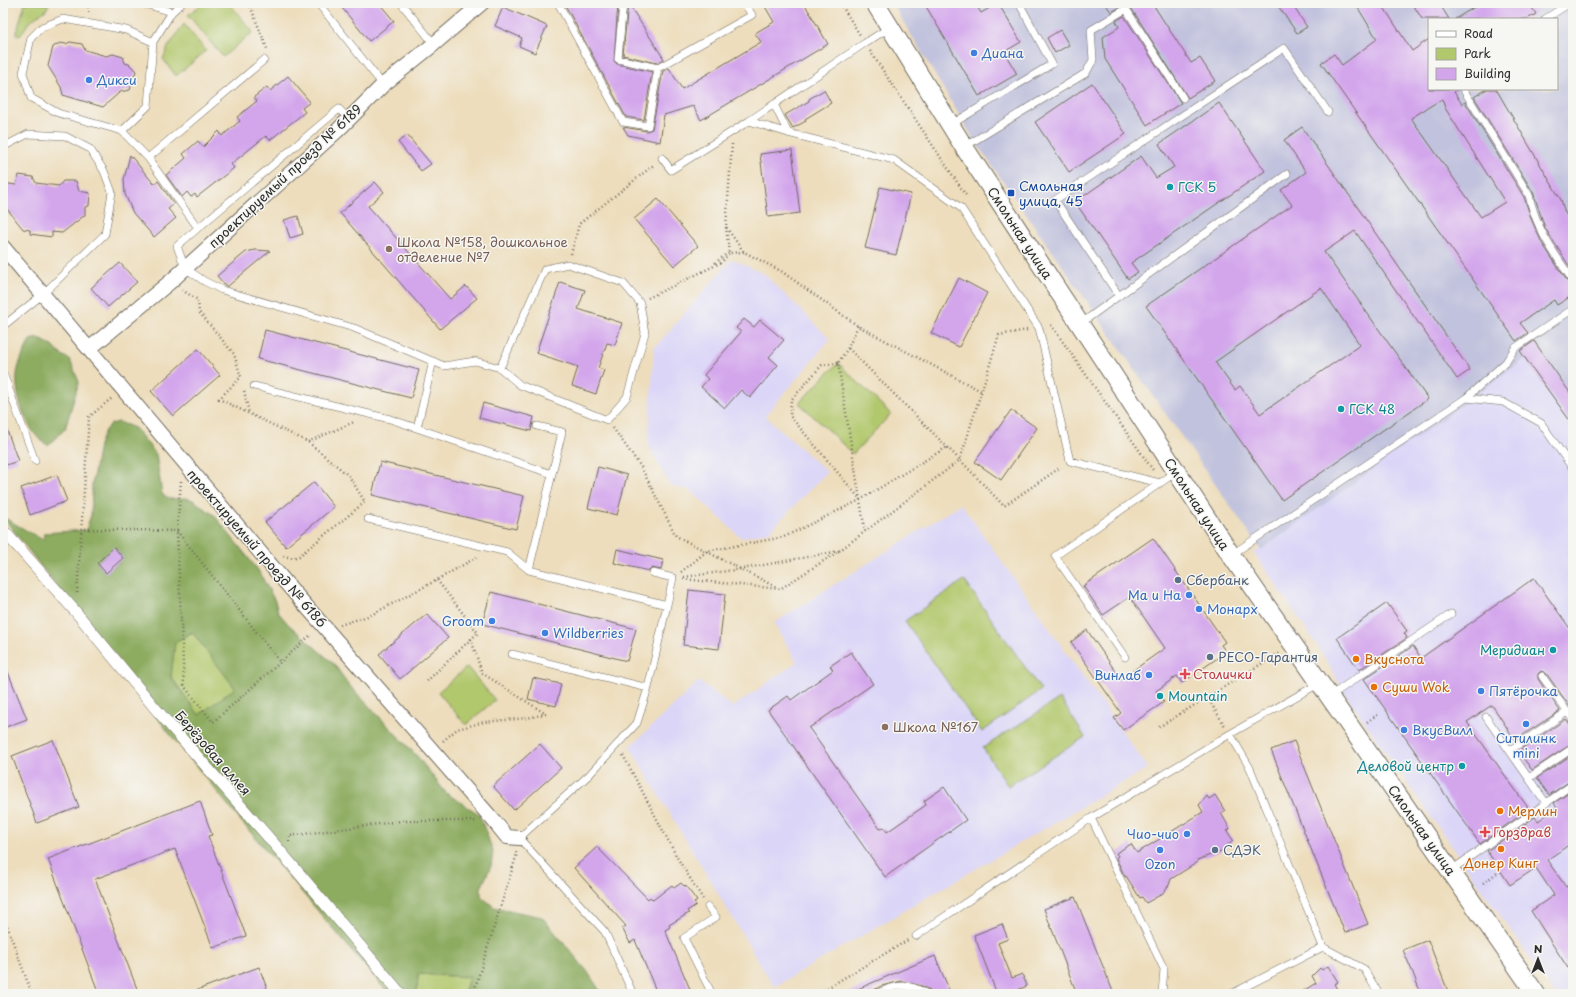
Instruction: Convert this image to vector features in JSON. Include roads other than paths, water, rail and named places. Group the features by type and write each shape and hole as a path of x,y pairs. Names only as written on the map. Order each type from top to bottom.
{"street":[{"name":"проектируемый проезд № 6189","path":"89,349 170,282 349,119 383,85 482,3"},
{"name":"Смольная улица","path":"875,3 889,28 964,147 1231,555 1536,994"},
{"name":"проектируемый проезд № 6186","path":"3,247 182,461 324,627 494,821 513,838"},
{"name":"Берёзовая аллея","path":"3,530 75,611 155,708 288,860 401,994"}],"lane":[{"path":"141,3 172,12"},
{"path":"122,131 148,106 153,42 172,12 182,3"},
{"path":"318,3 383,85"},
{"path":"401,3 434,44"},
{"path":"558,3 623,122 648,126 658,68"},
{"path":"624,3 618,60 658,68 752,15 744,3"},
{"path":"950,125 1052,64 1019,3"},
{"path":"1548,18 1570,3"},
{"path":"964,147 1086,73 1093,60 1091,30 1126,8 1183,98"},
{"path":"153,42 126,30 63,19 42,26 31,38 23,73 31,98 58,114 122,131 148,158 198,228"},
{"path":"662,158 671,170 749,121 889,28"},
{"path":"1119,296 1055,200 1284,48 1328,112"},
{"path":"148,158 264,60"},
{"path":"1464,90 1529,195 1531,206 1546,242 1573,282"},
{"path":"774,104 788,133"},
{"path":"349,119 339,109 178,246 185,268 204,281 222,290 354,328 444,366 475,362 500,368 520,385 607,420 627,397 645,333 640,303 623,283 568,264 544,269 500,368"},
{"path":"749,121 788,133 894,160 961,208 1039,328 1070,461 1160,483"},
{"path":"3,147 28,134 65,136 90,149 104,171 112,192 105,234 42,295 3,326"},
{"path":"1080,324 1287,174"},
{"path":"1231,555 1466,398 1506,362 1515,348 1573,309"},
{"path":"417,428 433,362"},
{"path":"3,373 35,461"},
{"path":"254,386 371,414 552,474"},
{"path":"1466,398 1503,402 1541,423 1573,469"},
{"path":"529,570 562,432 537,426"},
{"path":"1125,657 1055,556 1176,472"},
{"path":"368,519 508,552 529,570 667,605"},
{"path":"633,994 605,932 513,838 589,775 637,723 648,688 673,578 653,573"},
{"path":"916,936 1091,818 1230,734 1325,689 1451,614"},
{"path":"512,654 648,688"},
{"path":"1542,676 1573,720"},
{"path":"1510,750 1567,712"},
{"path":"1486,717 1546,803"},
{"path":"1230,734 1250,768 1323,947 1364,969 1379,994"},
{"path":"1529,778 1573,748"},
{"path":"1450,871 1573,784"},
{"path":"1091,818 1164,969 1162,994"},
{"path":"708,907 716,917 684,938 712,994"},
{"path":"1231,994 1323,947"},
{"path":"877,994 889,987 901,985 919,989 926,994"}],"place":[{"name":"Диана","path":"974,53"},
{"name":"Дикси","path":"89,80"},
{"name":"ГСК 5","path":"1170,187"},
{"name":"Смольная улица, 45","path":"1011,193"},
{"name":"Школа №158, дошкольное отделение №7","path":"389,249"},
{"name":"ГСК 48","path":"1341,409"},
{"name":"Сбербанк","path":"1178,580"},
{"name":"Ма и На","path":"1189,595"},
{"name":"Монарх","path":"1199,609"},
{"name":"Groom","path":"492,621"},
{"name":"Wildberries","path":"545,633"},
{"name":"Меридиан","path":"1553,650"},
{"name":"РЕСО-Гарантия","path":"1210,657"},
{"name":"Вкуснота","path":"1356,659"},
{"name":"Столички","path":"1185,674"},
{"name":"Винлаб","path":"1149,675"},
{"name":"Суши Wok","path":"1374,687"},
{"name":"Пятёрочка","path":"1481,691"},
{"name":"Mountain","path":"1160,696"},
{"name":"Ситилинк mini","path":"1526,724"},
{"name":"Школа №167","path":"885,727"},
{"name":"ВкусВилл","path":"1404,730"},
{"name":"Деловой центр","path":"1462,766"},
{"name":"Мерлин","path":"1500,811"},
{"name":"Горздрав","path":"1485,832"},
{"name":"Чио-чио","path":"1187,834"},
{"name":"Донер Кинг","path":"1501,849"},
{"name":"Ozon","path":"1160,850"},
{"name":"СДЭК","path":"1215,850"}]}
